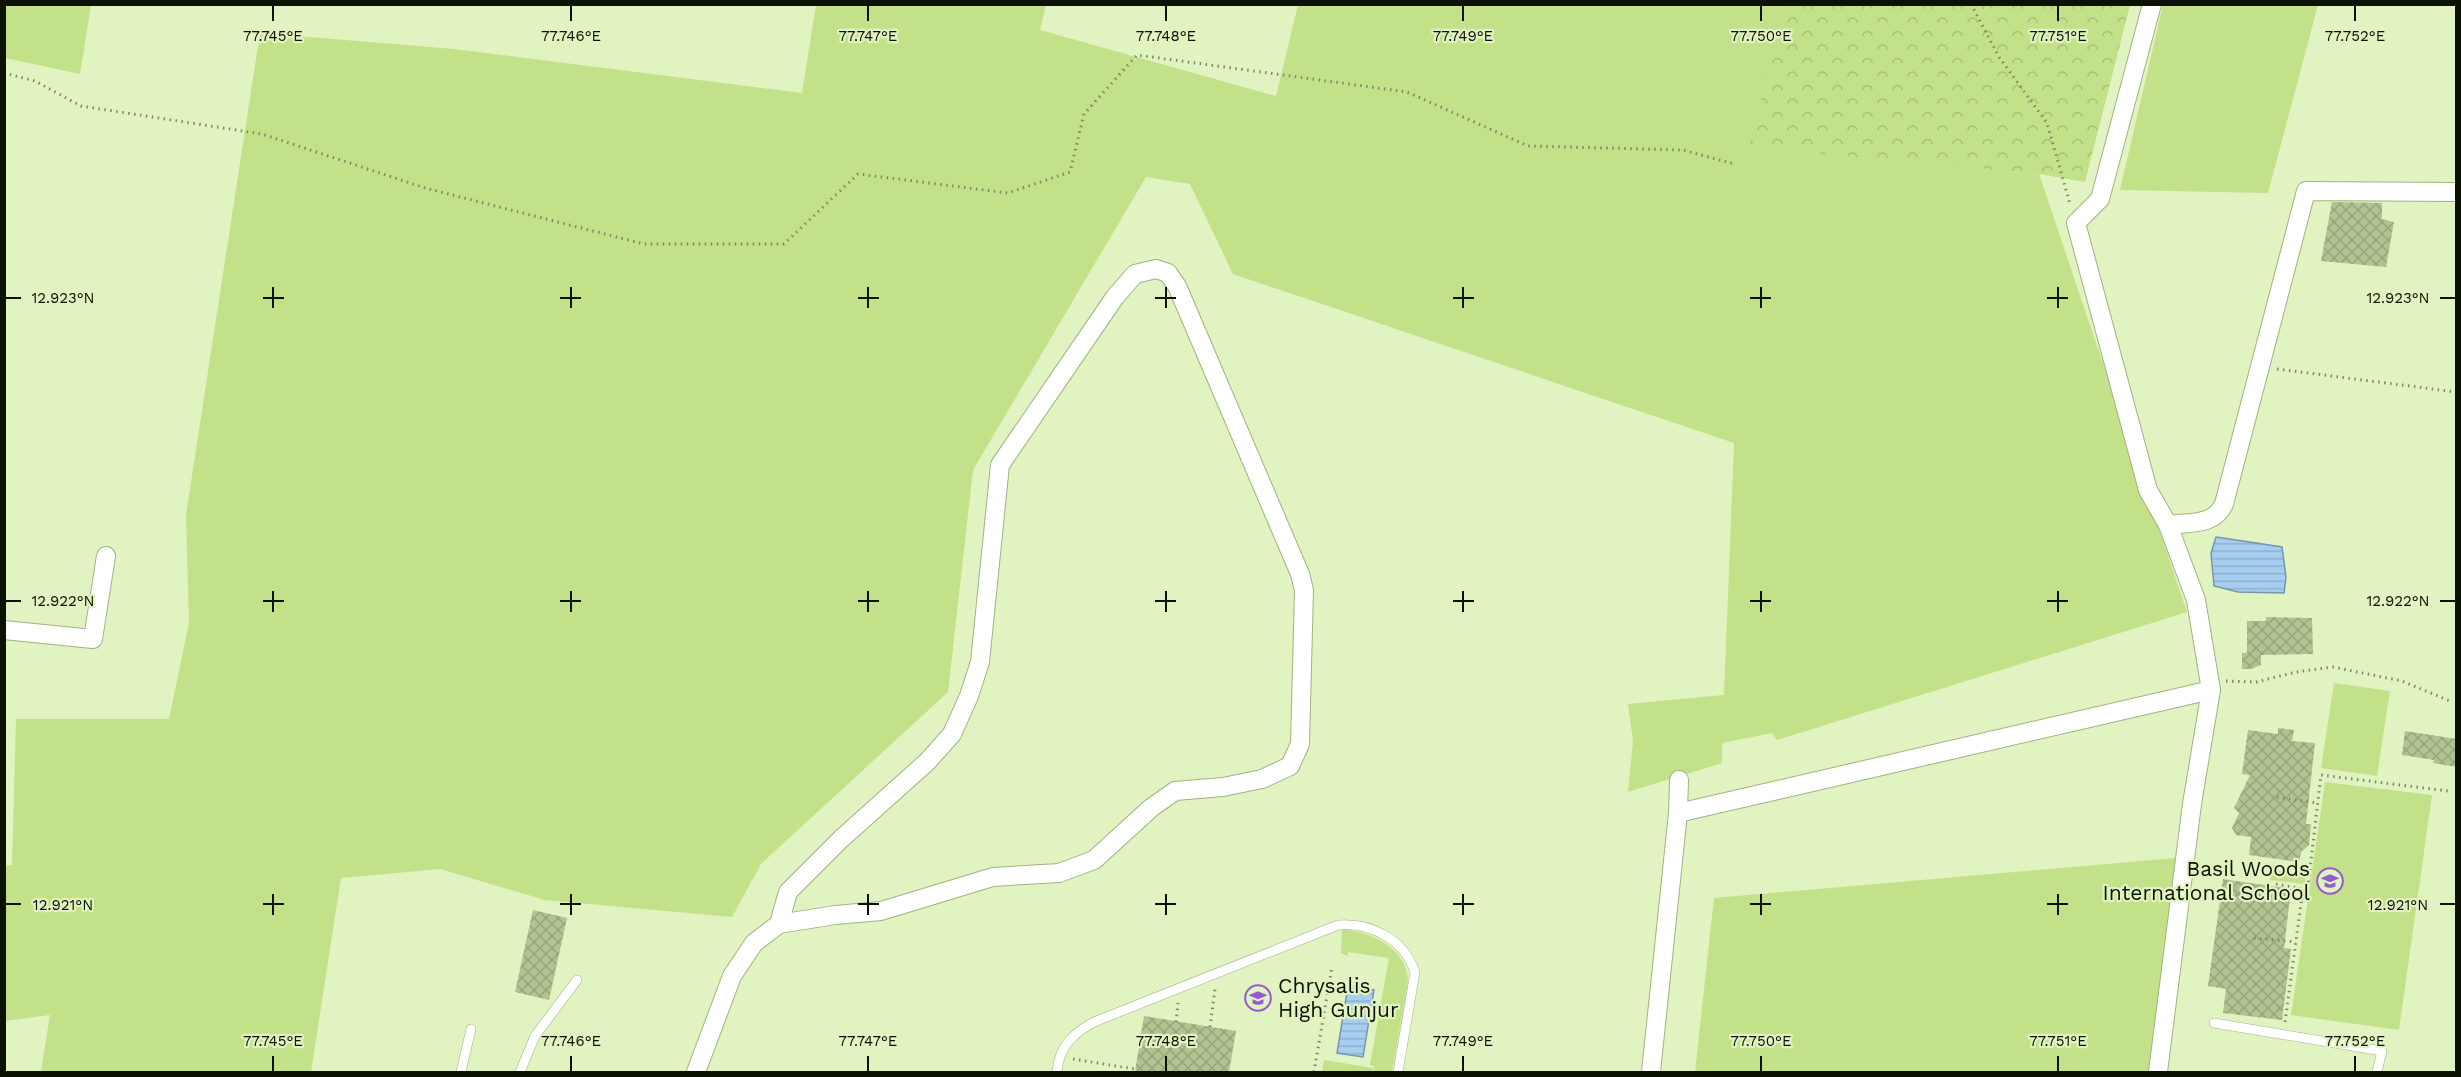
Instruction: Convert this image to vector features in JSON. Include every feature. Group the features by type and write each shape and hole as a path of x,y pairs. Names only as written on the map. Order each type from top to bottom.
{"street":[{"path":"2152,4 2100,199 2076,223 2148,490 2168,525 2196,600 2210,685 2192,804 2158,1072"},
{"path":"2168,525 2212,519 2220,513 2224,504 2306,191 2457,192"},
{"path":"696,1072 732,976 754,943 779,924 835,915 881,911 993,877 1059,873 1094,860 1151,808 1175,791 1223,787 1262,779 1290,766 1300,744 1304,590 1300,574 1178,286 1168,273 1156,269 1135,274 1115,297 1000,465 980,662 969,696 952,734 928,761 841,839 788,892 779,924"},
{"path":"4,630 93,639 106,556"},
{"path":"1678,813 2210,685"},
{"path":"1651,1072 1678,813 1679,780"}],"lane":[{"path":"1058,1072 1059,1057 1072,1035 1088,1025 1338,925 1354,924 1370,927 1386,936 1411,962 1414,972 1398,1072"},
{"path":"520,1072 535,1036 578,980"},
{"path":"2214,1023 2382,1051 2377,1072"},
{"path":"461,1072 471,1029"}],"path":[{"path":"1971,4 1999,57 2047,123 2076,223"},
{"path":"4,73 35,81 81,106 262,134 426,188 644,244 784,244 858,174 1008,193 1070,172 1084,114 1137,55 1407,92 1528,146 1683,150 1734,164"},
{"path":"2260,367 2457,392"},
{"path":"2210,685 2256,682 2296,672 2333,668 2366,672 2402,681 2450,701"},
{"path":"2283,1034 2303,889 2308,885 2321,775 2448,791"},
{"path":"2277,797 2317,803"},
{"path":"2276,884 2303,889"},
{"path":"2254,938 2296,942"},
{"path":"1314,1072 1332,967"},
{"path":"1210,1027 1217,973"},
{"path":"1059,1057 1135,1069"}],"green space":[{"path":"5,4 91,5 80,74 5,58"},
{"path":"816,5 1046,5 1040,30 1276,96 1298,5 1785,5 1750,147 2039,174 2187,612 1777,740 1772,733 1722,743 1722,763 1628,792 1633,741 1628,704 1724,695 1734,443 1233,274 1190,184 1146,177 973,470 948,692 761,864 732,917 545,900 440,869 341,878 311,1072 41,1072 50,1015 5,1021 4,866 12,865 16,719 169,719 189,623 186,515 260,33 454,49 802,93"},
{"path":"1785,5 2130,5 2085,182 2039,174 1749,147"},
{"path":"2163,5 2318,5 2268,193 2120,190"},
{"path":"2334,683 2390,691 2377,776 2321,768"},
{"path":"2325,782 2432,795 2399,1030 2291,1015"},
{"path":"2176,858 2152,1072 1695,1072 1714,898"},
{"path":"2302,863 2308,864 2305,884 2270,880 2272,870 2293,872"},
{"path":"1342,929 1365,934 1386,944 1402,960 1406,970 1408,982 1392,1072 1373,1072 1374,1066 1370,1065 1389,958 1348,952 1348,956 1341,953"},
{"path":"1324,1060 1373,1068 1372,1072 1322,1072"}],"water":[{"path":"2216,537 2282,547 2286,577 2284,593 2238,592 2214,586 2211,553"},
{"path":"1348,986 1374,990 1363,1057 1337,1053"}],"building":[{"path":"2332,202 2382,203 2382,219 2394,222 2386,267 2321,261"},
{"path":"2266,617 2312,618 2313,654 2261,655 2261,665 2251,669 2242,669 2242,653 2247,653 2247,621 2266,621"},
{"path":"2278,728 2294,730 2292,741 2315,743 2306,824 2311,824 2309,845 2301,852 2299,862 2249,855 2251,837 2236,835 2232,828 2239,813 2234,808 2250,775 2242,774 2248,730 2278,734"},
{"path":"2405,731 2457,739 2457,767 2433,763 2434,760 2402,755"},
{"path":"2223,879 2291,889 2284,948 2291,949 2282,1020 2223,1013 2226,989 2208,986"},
{"path":"533,910 567,918 549,1000 515,992"},
{"path":"1144,1016 1236,1031 1229,1072 1135,1072"}],"place":[{"name":"Basil Woods International School","path":"2330,881"},
{"name":"Chrysalis High Gunjur","path":"1258,998"}]}
